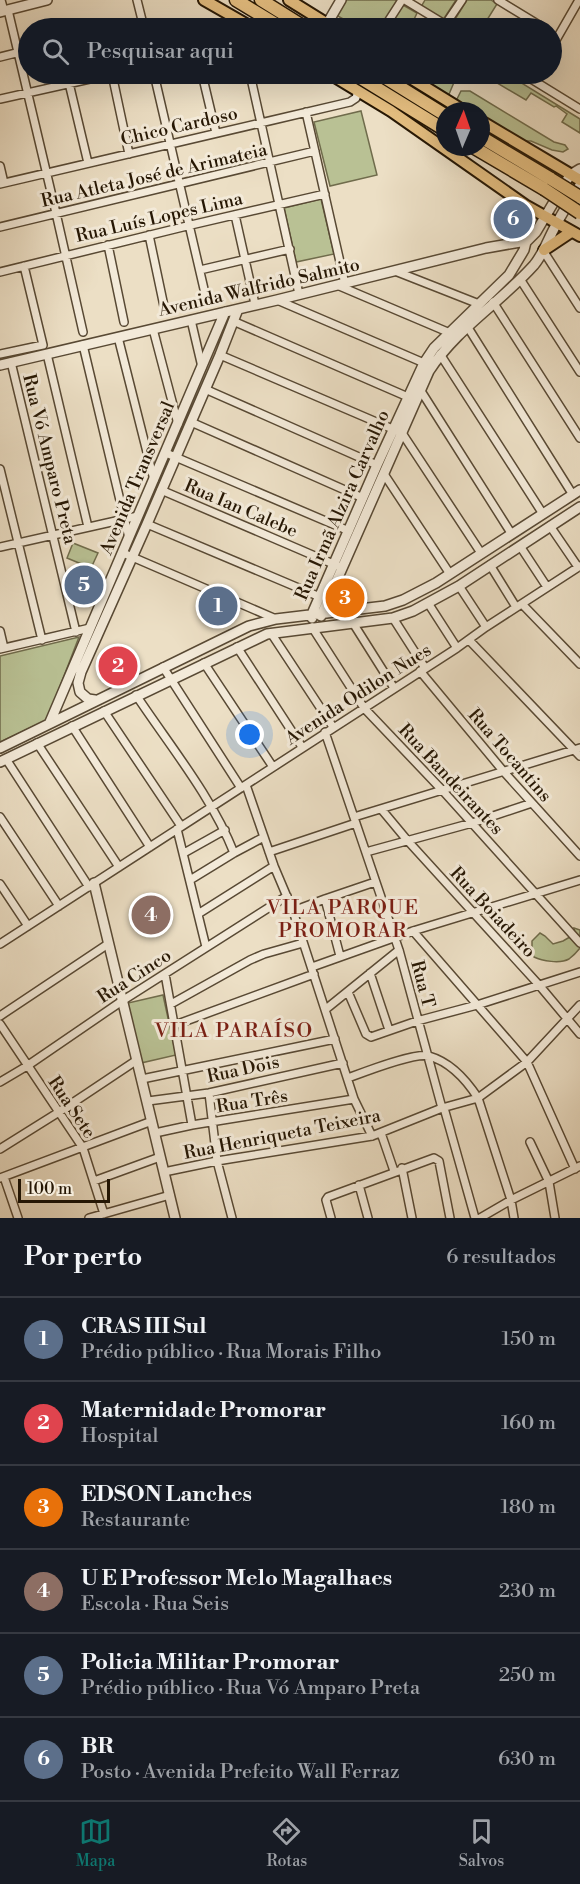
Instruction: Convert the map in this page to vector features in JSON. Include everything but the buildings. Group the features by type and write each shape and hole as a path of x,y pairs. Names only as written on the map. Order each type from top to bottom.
{"highway":[{"path":"236,0 266,18"},
{"path":"261,0 290,18"},
{"path":"370,84 436,124"},
{"path":"398,84 436,109"},
{"path":"490,143 547,184 580,213"},
{"path":"490,156 547,184 580,197"}],"main road":[{"path":"204,0 236,18"},
{"path":"289,0 314,18"},
{"path":"348,84 391,111 544,217 576,234"},
{"path":"423,84 450,102"},
{"path":"490,126 578,177"},
{"path":"543,252 576,234"}],"street":[{"path":"1,0 18,57"},
{"path":"4,11 47,0"},
{"path":"137,0 141,18"},
{"path":"332,18 341,0"},
{"path":"391,18 403,0 432,18"},
{"path":"452,18 462,0"},
{"path":"498,0 528,18"},
{"path":"562,25 579,0"},
{"path":"0,57 17,53"},
{"path":"25,84 82,332"},
{"path":"0,99 65,84"},
{"path":"69,84 88,163"},
{"path":"114,84 129,154"},
{"path":"156,84 207,302"},
{"path":"204,84 216,133"},
{"path":"252,84 299,294"},
{"path":"545,84 580,108"},
{"name":"Chico Cardoso","path":"2,183 354,101 358,90"},
{"path":"306,112 326,194 341,284 450,333"},
{"name":"Rua Atleta José de Arimateia","path":"0,227 315,151"},
{"path":"0,166 2,183"},
{"name":"Rua Irmã Alzira Carvalho","path":"312,627 312,614 320,597 339,567 384,474 408,397 424,363 434,348 509,275 544,217 578,177"},
{"name":"Rua Irmã Alzira Carvalho","path":"312,627 324,613 349,531 377,465 421,391 429,371 440,354 467,326 520,279 543,252 578,177"},
{"name":"Rua Luís Lopes Lima","path":"0,272 326,194"},
{"path":"235,214 255,304"},
{"path":"149,235 165,311"},
{"path":"543,252 529,257 527,243 535,238 542,241 543,252 580,308"},
{"name":"Avenida Walfrido Salmito","path":"0,365 45,349 83,345 486,248 527,243"},
{"path":"108,245 124,322"},
{"path":"200,270 290,249"},
{"path":"24,266 88,527"},
{"path":"395,271 479,304"},
{"path":"520,279 580,372"},
{"path":"277,300 424,363"},
{"path":"493,302 580,438"},
{"name":"Avenida Transversal","path":"50,722 90,628 127,555 147,524 238,309"},
{"name":"Avenida Transversal","path":"95,700 88,699 80,692 79,677 127,555 129,538 225,312"},
{"path":"191,320 202,367"},
{"path":"233,321 408,397"},
{"path":"0,748 249,626 276,619 385,606 418,594 577,492 467,326"},
{"path":"153,329 178,424"},
{"path":"118,337 154,481"},
{"path":"83,345 129,538"},
{"path":"0,354 45,349"},
{"path":"440,354 543,514"},
{"path":"220,355 398,432 481,554"},
{"name":"Rua Vó Amparo Preta","path":"11,362 76,632"},
{"path":"205,389 377,465"},
{"path":"421,391 511,533"},
{"path":"191,422 363,498"},
{"path":"166,453 349,531"},
{"path":"0,469 42,640"},
{"path":"384,474 450,574"},
{"name":"Rua Ian Calebe","path":"161,490 339,567"},
{"path":"175,1218 148,1101 92,885 3,760 146,690 271,633 393,618 413,611 459,586 580,507"},
{"path":"0,547 138,516"},
{"path":"147,524 320,597"},
{"path":"550,526 579,566"},
{"path":"496,544 505,555"},
{"path":"520,546 547,587"},
{"path":"127,555 276,619"},
{"path":"489,565 519,605 580,664"},
{"name":"Avenida Odilon Nues","path":"0,944 457,648 579,566"},
{"path":"459,586 486,627"},
{"path":"428,603 457,648"},
{"name":"Rua Tocantins","path":"393,618 423,670 504,772 580,856"},
{"path":"352,623 394,688"},
{"name":"Rua Bandeirantes","path":"312,627 364,708 443,790 580,943"},
{"path":"0,631 2,648 90,628"},
{"path":"271,633 333,727"},
{"path":"269,852 443,790 578,751 469,640"},
{"path":"237,647 302,747"},
{"path":"204,663 273,767"},
{"path":"164,667 244,787 293,911 354,1099 372,1136"},
{"path":"140,679 146,690"},
{"path":"136,695 212,807 225,830 234,853"},
{"path":"104,711 179,828 206,947"},
{"path":"72,726 150,847"},
{"name":"Rua T","path":"325,732 399,950 417,1021 475,1218"},
{"path":"38,743 119,867"},
{"path":"366,852 472,823 532,803"},
{"name":"Rua Boiadeiro","path":"382,810 568,1017 580,1034"},
{"path":"0,817 59,906"},
{"path":"184,854 225,830"},
{"path":"190,880 264,837"},
{"path":"198,914 274,866"},
{"path":"175,1025 313,971 340,956 580,880"},
{"path":"293,911 375,882"},
{"path":"0,884 28,926"},
{"name":"Rua Cinco","path":"0,1082 287,896"},
{"path":"325,898 340,956"},
{"path":"413,931 527,1062 578,1167 480,1218"},
{"path":"171,1004 250,960 303,943"},
{"path":"0,1016 108,944"},
{"path":"326,1009 399,950"},
{"path":"348,992 368,1036 371,1036 580,972"},
{"path":"370,973 389,1030"},
{"path":"165,974 192,1125"},
{"name":"Rua Henriqueta Teixeira","path":"164,1172 217,1161 372,1136 443,1108 478,1098 527,1062 580,1005"},
{"name":"Rua Sete","path":"0,1024 83,1148 104,1214"},
{"path":"142,1078 335,1040"},
{"path":"348,1078 381,1065 427,1055 440,1060 453,1070 468,1084 478,1098 511,1200 514,1218"},
{"path":"0,1149 137,1060"},
{"name":"Rua Dois","path":"148,1101 209,1092 343,1063"},
{"path":"209,1092 217,1161 231,1218"},
{"name":"Rua Três","path":"155,1133 354,1099"},
{"path":"18,1218 2,1178 152,1121"},
{"path":"381,1133 398,1170 412,1218"},
{"path":"530,1142 549,1182 555,1218"},
{"path":"94,1181 160,1157"},
{"path":"331,1218 326,1199 398,1170 437,1158 450,1218"},
{"path":"359,1185 368,1218"},
{"path":"89,1218 170,1195"}],"green space":[{"path":"346,0 398,1 387,18 341,18 336,15"},
{"path":"425,0 456,0 444,18 440,18 421,7"},
{"path":"467,0 491,0 497,4 488,18 456,18"},
{"path":"403,5 417,13 415,18 395,18"},
{"path":"423,84 453,84 447,99"},
{"path":"499,84 523,84 580,119 580,133 562,122 567,114 556,106 554,107 531,93 526,100"},
{"path":"461,91 470,91 488,102 458,102"},
{"path":"490,103 554,142 565,145 568,149 563,152 531,141 520,141 490,123"},
{"path":"361,111 377,175 330,186 314,122"},
{"path":"321,199 334,254 296,262 284,208"},
{"path":"73,543 98,553 91,568 67,558"},
{"path":"79,637 47,720 0,742 0,656"},
{"path":"574,928 580,930 580,948 569,959 551,961 534,957 532,941 540,933 553,944 575,934"},
{"path":"163,995 176,1055 141,1063 128,1003"}],"place":[{"name":"BR","path":"513,219"},
{"name":"Policia Militar Promorar","path":"84,585"},
{"name":"EDSON Lanches","path":"345,598"},
{"name":"CRAS III Sul","path":"218,606"},
{"name":"Maternidade Promorar","path":"118,666"},
{"name":"U E Professor Melo Magalhaes","path":"151,915"}],"district":[{"name":"VILA PARQUE PROMORAR","path":"343,918"},
{"name":"VILA PARAÍSO","path":"234,1030"}]}
